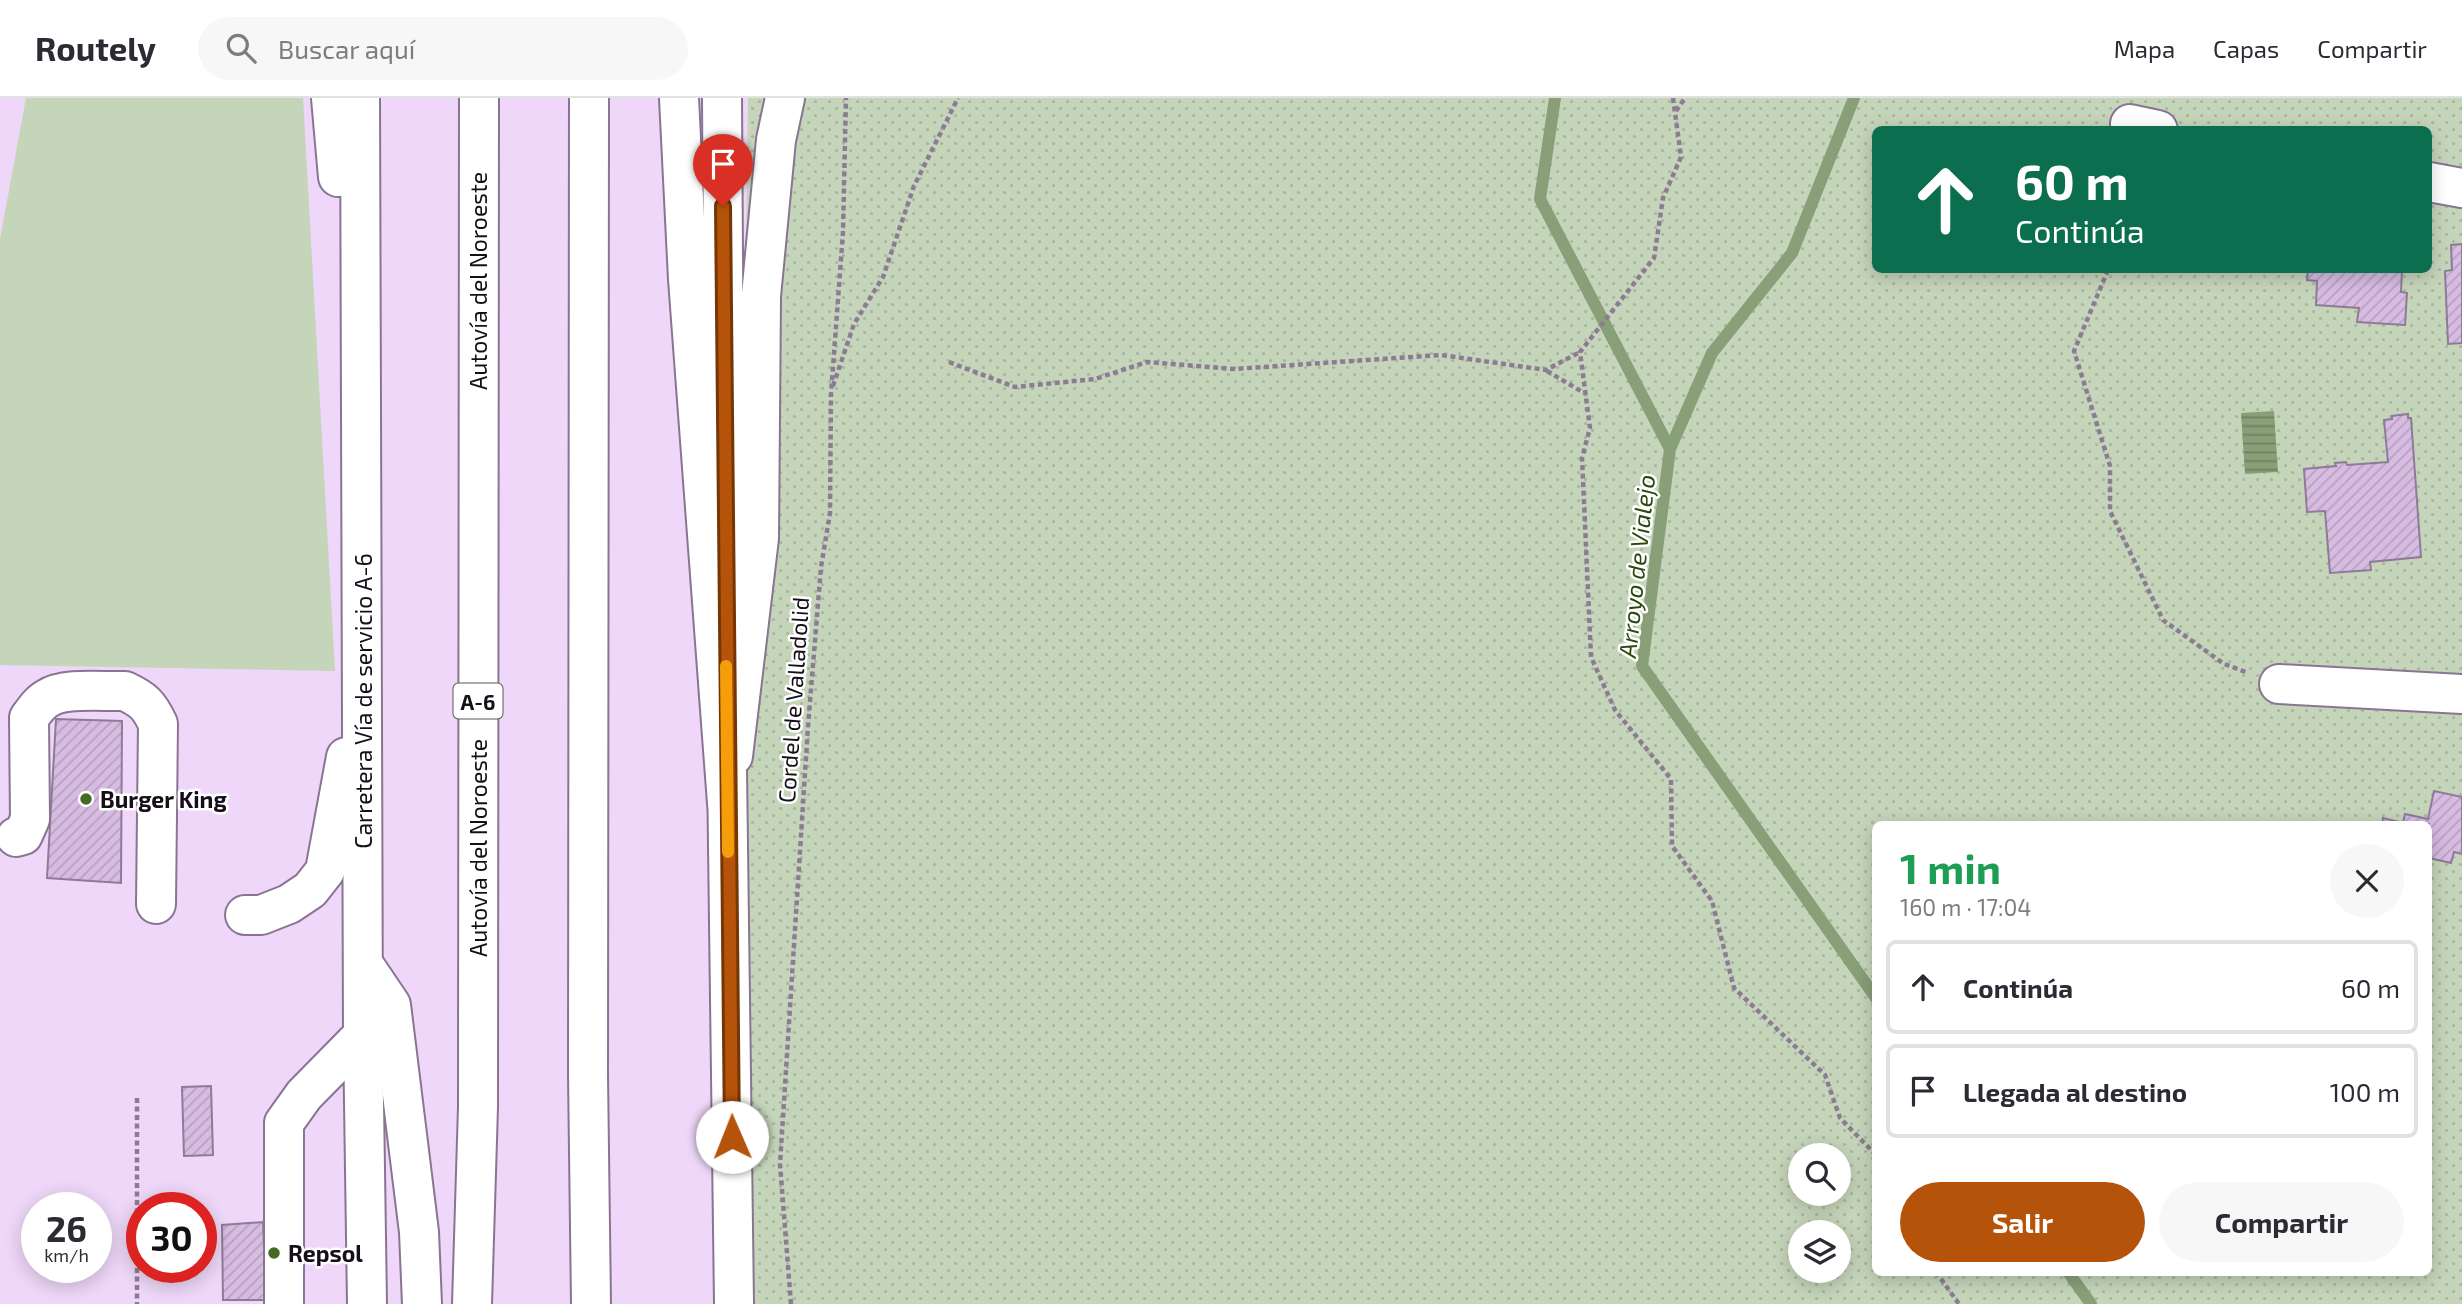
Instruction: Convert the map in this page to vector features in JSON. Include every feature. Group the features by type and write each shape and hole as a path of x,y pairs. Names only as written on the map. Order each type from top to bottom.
{"main road":[{"path":"331,98 339,190 360,267"},
{"name":"Carretera Vía de servicio A-6","path":"360,98 363,1035 367,1304"},
{"name":"Autovía del Noroeste","path":"472,1304 478,1107 478,98"},
{"path":"589,98 588,1074 591,1304"},
{"path":"679,98 688,279 727,803"},
{"path":"722,98 734,1304"},
{"path":"727,803 759,538 761,296 776,141 785,98"},
{"path":"2432,183 2462,188"},
{"path":"245,915 261,915 289,904 310,890 325,871 363,669"},
{"path":"2279,684 2462,694"},
{"path":"16,837 23,835 30,819 29,718 36,709 48,698 64,692 125,691 134,695 149,705 158,724 156,904"},
{"path":"364,965 391,1005 419,1232 422,1304"},
{"path":"284,1304 284,1123 304,1095 363,1035"}],"path":[{"name":"Cordel de Valladolid","path":"791,1304 780,1164 808,726 821,567 830,513 831,394 844,232 846,98"},
{"path":"831,394 854,324 883,277 914,186 958,98"},
{"path":"1546,370 1580,352 1654,258 1663,198 1681,157 1673,98"},
{"path":"1675,112 1685,98"},
{"path":"2107,273 2074,351 2109,466 2110,511 2163,620 2224,664 2279,684"},
{"path":"1580,352 1590,428 1581,458 1591,657 1615,710 1671,779 1672,846 1712,901 1734,988 1825,1075 1840,1118 1872,1152"},
{"path":"949,362 1015,387 1095,379 1147,362 1234,369 1441,355 1546,370 1585,393"},
{"path":"137,1098 138,1304"},
{"path":"1939,1276 1959,1304"}],"shaded area":[{"path":"26,98 303,98 335,671 0,665 0,239"},
{"path":"748,98 2462,98 2462,1304 733,1304"},
{"path":"2274,411 2278,472 2245,474 2241,413"}],"building":[{"path":"2462,244 2462,343 2448,344 2445,271 2452,270 2451,245"},
{"path":"2308,273 2402,273 2401,292 2407,293 2405,325 2357,322 2359,308 2316,305 2317,281 2307,280"},
{"path":"2408,414 2408,418 2411,418 2421,557 2370,562 2371,570 2330,573 2325,511 2307,512 2304,469 2336,466 2335,463 2346,462 2347,465 2388,462 2384,420"},
{"name":"Burger King","path":"56,719 122,721 121,883 47,878"},
{"path":"2434,791 2462,797 2462,854 2454,852 2451,863 2432,859 2432,821 2403,821 2405,814 2428,819"},
{"path":"211,1086 213,1155 184,1156 182,1087"},
{"path":"263,1222 266,1300 223,1300 222,1225"}],"waterway":[{"name":"Arroyo de Vialejo","path":"1555,98 1540,199 1670,449 1642,666 1872,992"},
{"path":"1670,449 1712,353 1792,253 1854,98"},
{"name":"Arroyo de Vialejo","path":"2071,1276 2091,1304"}],"slow traffic":[{"path":"726,666 728,852"}],"place":[{"name":"Burger King","path":"86,799"},
{"name":"Repsol","path":"274,1253"}],"route":[{"path":"723,206 732,1137"}]}
